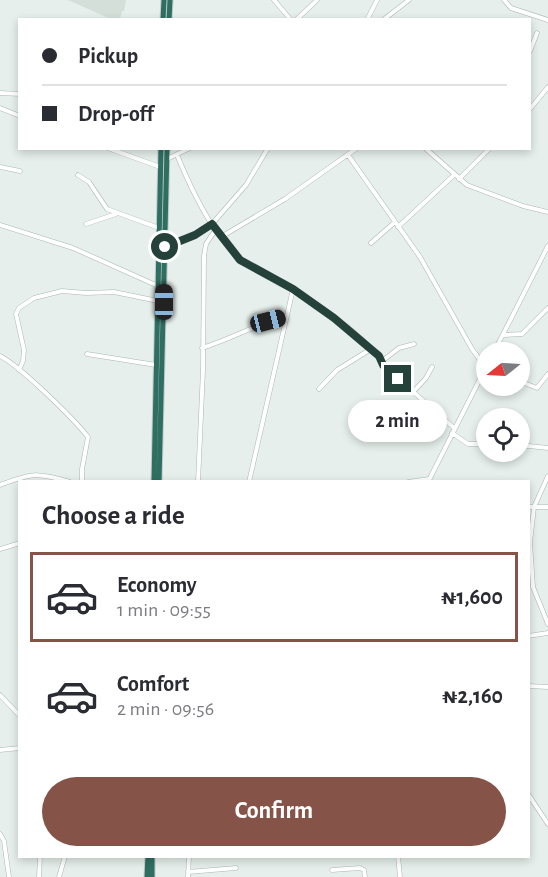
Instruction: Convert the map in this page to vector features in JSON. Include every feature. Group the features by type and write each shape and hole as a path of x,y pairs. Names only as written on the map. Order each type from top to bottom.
{"highway":[{"path":"163,18 164,0"},
{"path":"169,18 170,0"},
{"path":"154,480 161,150"},
{"path":"159,480 167,150"},
{"path":"150,858 150,877"}],"street":[{"path":"274,0 289,18"},
{"path":"298,18 317,0"},
{"path":"368,18 377,0"},
{"path":"386,18 409,0"},
{"path":"504,0 511,8 548,20"},
{"path":"531,48 537,33"},
{"path":"532,103 548,87"},
{"path":"0,93 18,94"},
{"path":"0,108 18,115"},
{"path":"113,150 160,167"},
{"path":"166,159 186,150"},
{"path":"165,247 195,235 212,224 246,185 267,150"},
{"path":"221,237 285,199 354,150"},
{"path":"427,150 467,185 548,212"},
{"path":"459,179 488,150"},
{"path":"177,155 190,185 212,224 244,263 293,289 334,318 371,349 381,362 453,431 468,444 476,444"},
{"path":"348,155 420,257 476,353"},
{"path":"0,167 20,171"},
{"path":"398,227 454,175"},
{"path":"78,176 89,182 107,209 159,228"},
{"path":"86,224 118,213"},
{"path":"371,243 395,222"},
{"path":"0,225 73,248 158,286"},
{"path":"198,480 204,256 206,244 216,229"},
{"path":"499,342 548,246"},
{"path":"249,480 293,289"},
{"path":"19,370 24,361 24,350 16,314 19,308 34,298 62,291 114,292 158,301"},
{"path":"503,335 522,334 548,308"},
{"path":"202,348 286,316"},
{"path":"381,362 399,348 414,344"},
{"path":"319,389 337,370 371,349"},
{"path":"87,354 156,365"},
{"path":"0,356 19,370 88,437 82,480"},
{"path":"413,392 426,378 432,367"},
{"path":"530,385 537,388 548,374"},
{"path":"428,480 476,387"},
{"path":"530,446 548,448"},
{"path":"0,485 35,474 44,474 64,480"},
{"path":"548,476 534,507 530,543 531,587 548,624"},
{"path":"530,507 548,507"},
{"path":"0,549 18,544"},
{"path":"530,636 548,633"},
{"path":"530,686 548,687"},
{"path":"0,696 18,715"},
{"path":"0,750 18,747"},
{"path":"530,797 548,824"},
{"path":"0,834 4,841 9,877"},
{"path":"39,877 40,858"},
{"path":"59,877 64,858"},
{"path":"189,858 188,875 236,868"},
{"path":"398,858 400,877"},
{"path":"332,870 360,868 364,870 365,877"}],"shaded area":[{"path":"68,0 126,0 120,18 108,18"}],"route":[{"path":"165,247 195,235 212,224 240,260 293,289 334,318 379,356 383,365 398,379"}]}
